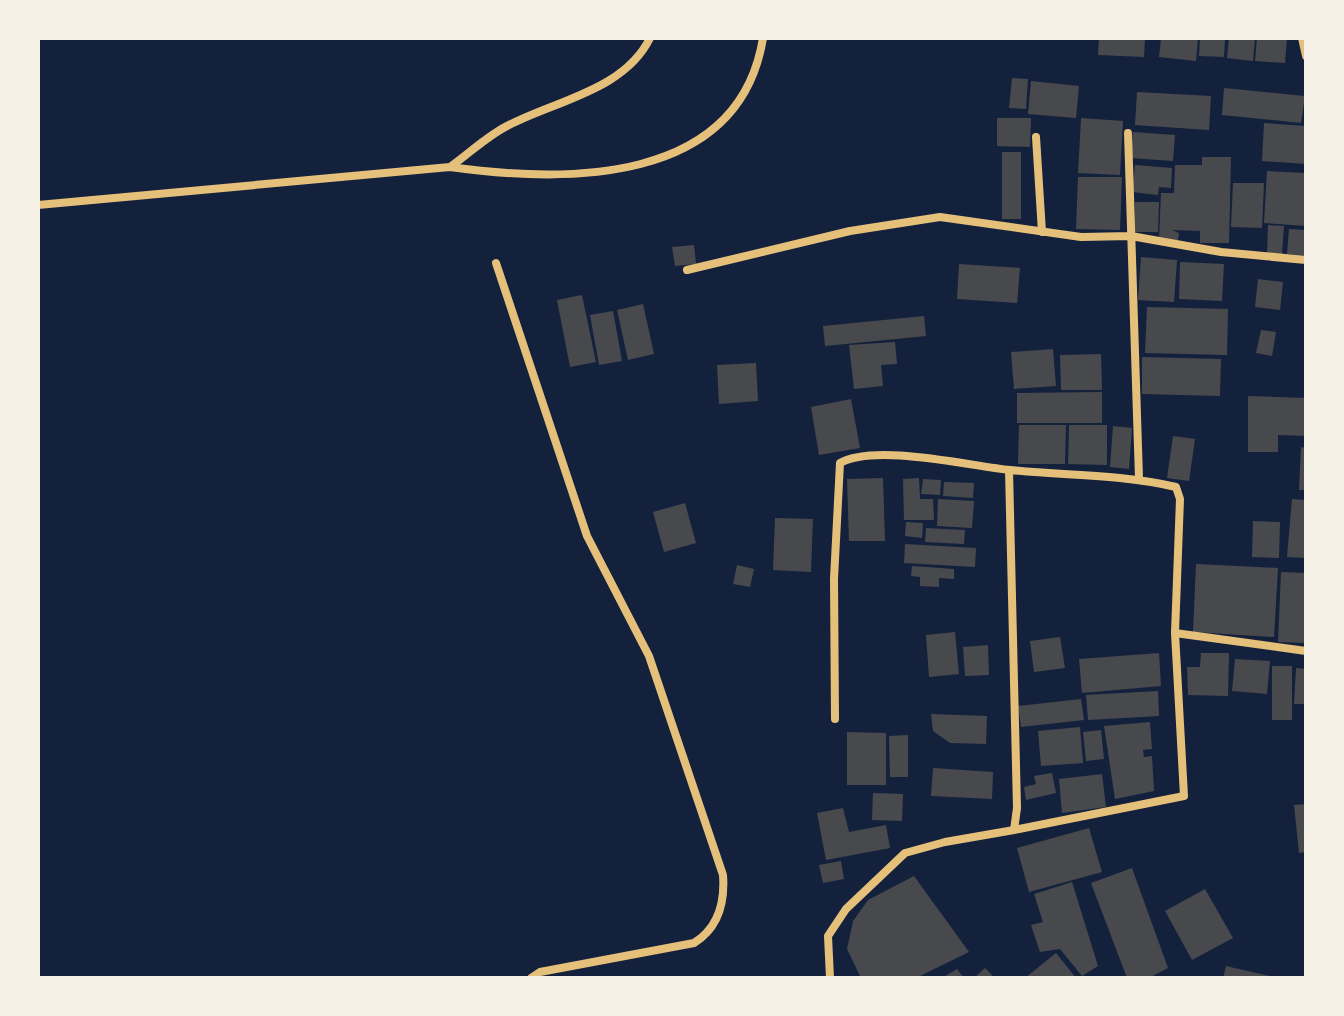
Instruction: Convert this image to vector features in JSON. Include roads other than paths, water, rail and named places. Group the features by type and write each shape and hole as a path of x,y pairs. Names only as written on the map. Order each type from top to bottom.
{"street":[{"path":"450,167 507,125 608,81 640,57 650,38"},
{"path":"38,205 450,167 518,177 585,175 639,166 684,149 726,118 759,63 763,38"},
{"path":"1302,38 1306,56"},
{"path":"1128,133 1139,478"},
{"path":"1036,137 1042,232"},
{"path":"687,270 850,231 940,217 1081,237 1131,236 1221,252 1306,260"},
{"path":"496,263 587,536 649,656 723,875 724,896 715,921 705,936 694,943 540,972 531,978"},
{"path":"830,978 828,936 846,909 905,853 945,842 1184,796 1175,633 1179,492 1176,487 1139,478 1009,470 953,459 858,457 840,463 834,579 835,719"},
{"path":"1009,470 1017,808 1014,830"},
{"path":"1175,633 1306,651"}]}
